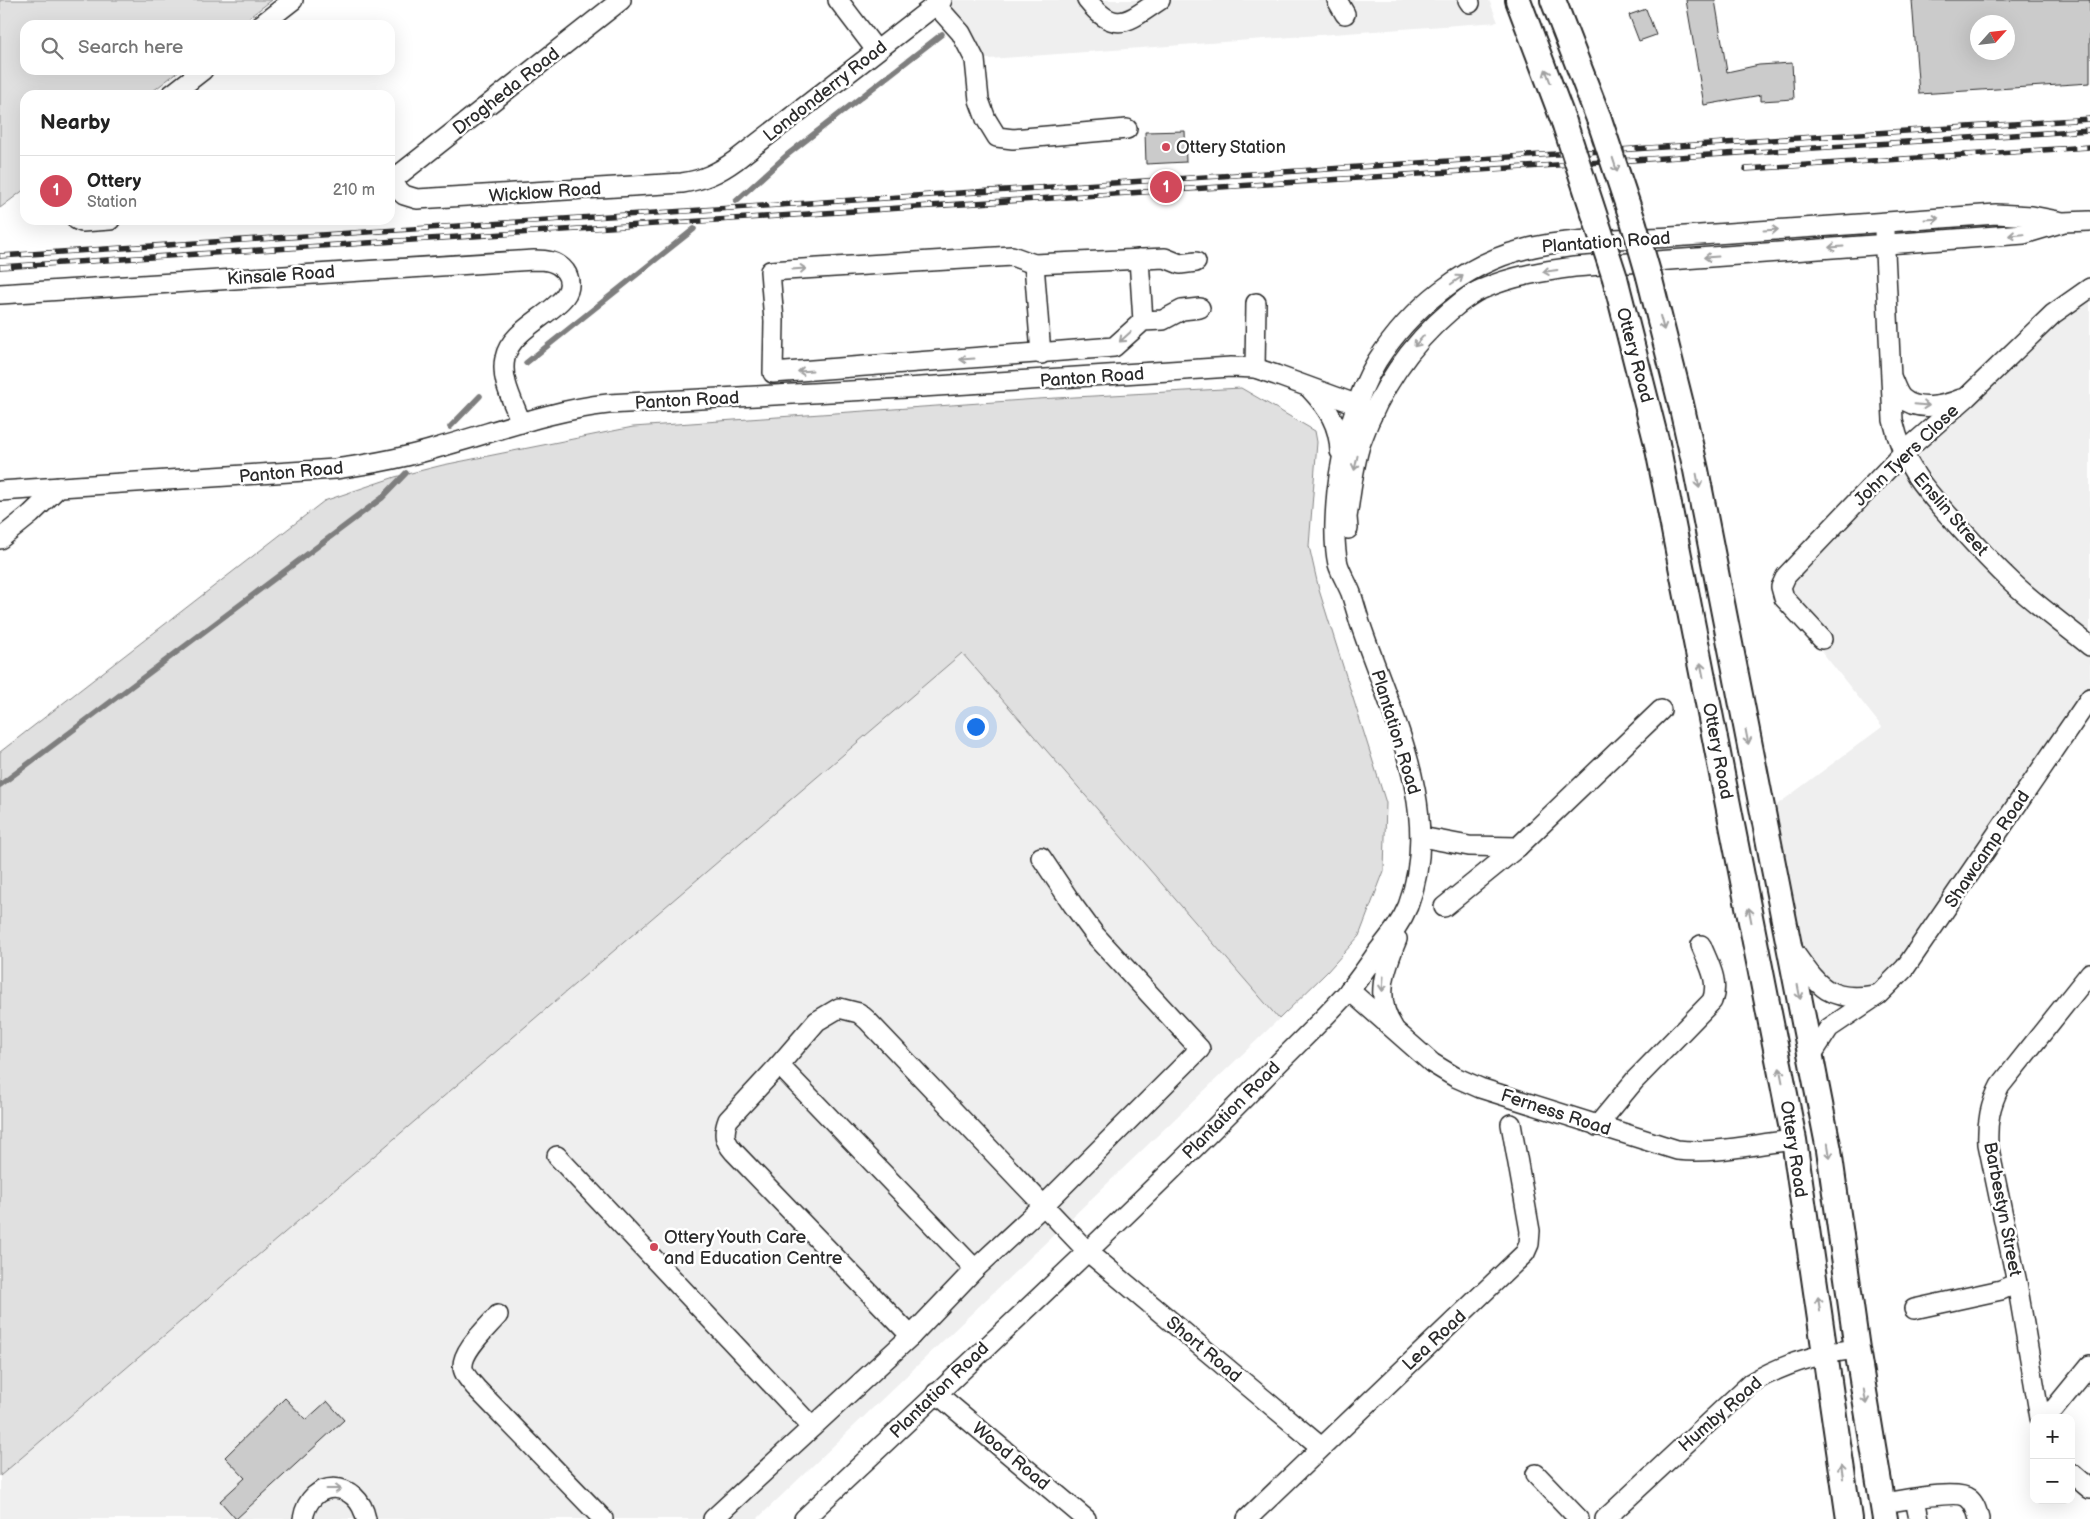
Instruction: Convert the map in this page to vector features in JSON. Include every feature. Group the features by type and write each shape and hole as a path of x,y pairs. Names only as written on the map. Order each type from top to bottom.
{"main road":[{"name":"Ottery Road","path":"1518,0 1564,122 1615,278 1657,444 1794,1140 1849,1519"},
{"name":"Ottery Road","path":"1553,0 1599,119 1649,276 1680,395 1829,1150 1857,1349 1884,1511"}],"street":[{"path":"267,20 293,0"},
{"name":"Drogheda Road","path":"395,178 621,0"},
{"path":"838,0 876,50"},
{"path":"1087,0 1106,20 1114,23 1126,21 1160,0"},
{"path":"939,2 961,33 975,60 979,100 986,119 997,137 1013,139 1127,129"},
{"name":"Londonderry Road","path":"706,179 720,172 736,160 939,2"},
{"path":"177,90 197,75"},
{"name":"Wicklow Road","path":"395,187 404,195 417,200 682,183 706,179"},
{"name":"Plantation Road","path":"1353,598 1347,517 1361,444 1365,411 1376,362 1419,310 1459,278 1500,257 1525,249 1564,242 1670,237 1996,214 2032,216 2063,222 2090,221"},
{"name":"Enslin Street","path":"1884,221 1893,420 1898,442 1903,453 1916,477 1930,496 1974,543 2014,584 2090,646"},
{"name":"Plantation Road","path":"804,1519 1228,1114 1350,990 1402,921 1410,902 1416,879 1421,836 1412,773 1353,598 1339,566 1335,515 1340,465 1350,423 1365,411 1432,327 1460,303 1483,288 1542,272 1574,267 2024,234 2063,222"},
{"path":"1196,262 1180,264 1165,258 1034,264 1012,256 770,271 774,321 773,373 1114,347 1143,321 1163,320 1182,310 1200,308"},
{"path":"1139,259 1143,321"},
{"name":"Kinsale Road","path":"0,294 544,260 560,266 567,274 570,284 566,295 512,342 505,356 503,376 521,423"},
{"path":"1034,264 1041,354"},
{"name":"John Tyers Close","path":"1822,639 1788,604 1782,592 1783,582 1794,567 1903,453 1967,397 2053,314 2090,288"},
{"path":"1255,368 1256,303"},
{"name":"Panton Road","path":"0,491 237,476 364,465 416,454 569,411 608,404 906,388 1231,366 1255,368 1365,411"},
{"path":"1891,376 1902,397 1914,405 1939,405 1967,397"},
{"path":"1310,389 1326,407 1332,418 1340,443 1340,465"},
{"path":"0,539 59,487"},
{"name":"Shawcamp Road","path":"1811,1056 1828,1028 1878,995 1905,968 2090,698"},
{"path":"1444,907 1518,847 1661,710"},
{"path":"1421,836 1470,846 1518,847"},
{"path":"713,1519 911,1336 976,1269 1043,1206 1200,1050 1095,935 1073,906 1041,857"},
{"path":"1398,1034 1386,1014 1383,983 1386,964 1399,934 1402,921"},
{"path":"1789,944 1820,985 1837,996 1854,998 1878,995"},
{"path":"1597,1126 1635,1080 1712,1001 1714,980 1701,945"},
{"name":"Barbestyn Street","path":"2040,1414 2017,1283 1988,1144 1987,1121 1992,1101 2014,1067 2090,973"},
{"name":"Ferness Road","path":"1350,990 1432,1063 1455,1077 1480,1088 1658,1145 1696,1152 1727,1150 1794,1140"},
{"name":"Short Road","path":"911,1336 728,1145 724,1130 728,1120 817,1021 839,1008 859,1013 1086,1251 1321,1447"},
{"path":"779,1065 976,1269"},
{"name":"Lea Road","path":"1247,1519 1525,1253 1529,1244 1530,1231 1511,1124"},
{"path":"557,1156 812,1427"},
{"path":"1914,1309 2001,1290 2017,1283"},
{"path":"498,1315 466,1353 463,1361 465,1374 476,1388 603,1519"},
{"name":"Humby Road","path":"1605,1519 1752,1383 1768,1373 1825,1353 1857,1349"},
{"path":"2044,1414 2054,1409 2090,1365"},
{"name":"Wood Road","path":"936,1393 1086,1519"},
{"path":"1536,1474 1579,1519"},
{"path":"2075,1476 2090,1489"},
{"path":"303,1519 305,1508 315,1494 331,1488 343,1489 353,1494 362,1503 366,1519"},
{"path":"1884,1511 1915,1499 1956,1493 1964,1496 1975,1506 1979,1519"},
{"path":"1915,1499 1919,1519"}],"shaded area":[{"path":"0,0 272,0 246,20 20,20 20,75 174,75 154,90 20,90 20,193 0,208"},
{"path":"942,0 1489,0 1498,22 975,60"},
{"path":"2090,290 2090,698 1905,968 1854,998 1809,972 1762,816 1882,727 1771,588 1839,519"},
{"path":"1241,388 1315,431 1317,442 1309,546 1319,590 1386,803 1384,871 1359,936 1327,972 1279,1019 962,653 0,1476 0,752 324,501 395,477 443,465 633,427 1038,399"},
{"name":"Ottery Youth Care and Education Centre","path":"962,653 1279,1019 757,1519 0,1519 0,1476"}],"building":[{"path":"1686,0 1715,0 1727,72 1759,65 1792,63 1794,99 1761,101 1761,95 1704,105"},
{"path":"1912,0 2090,0 2090,83 1919,94"},
{"path":"1646,9 1656,35 1639,41 1629,15"},
{"name":"Ottery Station","path":"1185,131 1186,162 1146,164 1145,132"},
{"path":"285,1398 306,1420 327,1401 344,1420 236,1519 220,1501 245,1478 225,1457"}],"waterway":[{"path":"736,201 787,155 942,34"},
{"path":"526,363 694,229"},
{"path":"450,427 480,396"},
{"path":"0,785 382,498 406,473"}],"railway":[{"path":"0,256 2090,119"},
{"path":"0,267 2090,130"},
{"path":"1746,169 2090,147"}],"place":[{"name":"Ottery Station","path":"1166,147"},
{"name":"Ottery","path":"1166,187"},
{"name":"Ottery Youth Care and Education Centre","path":"654,1247"}]}
